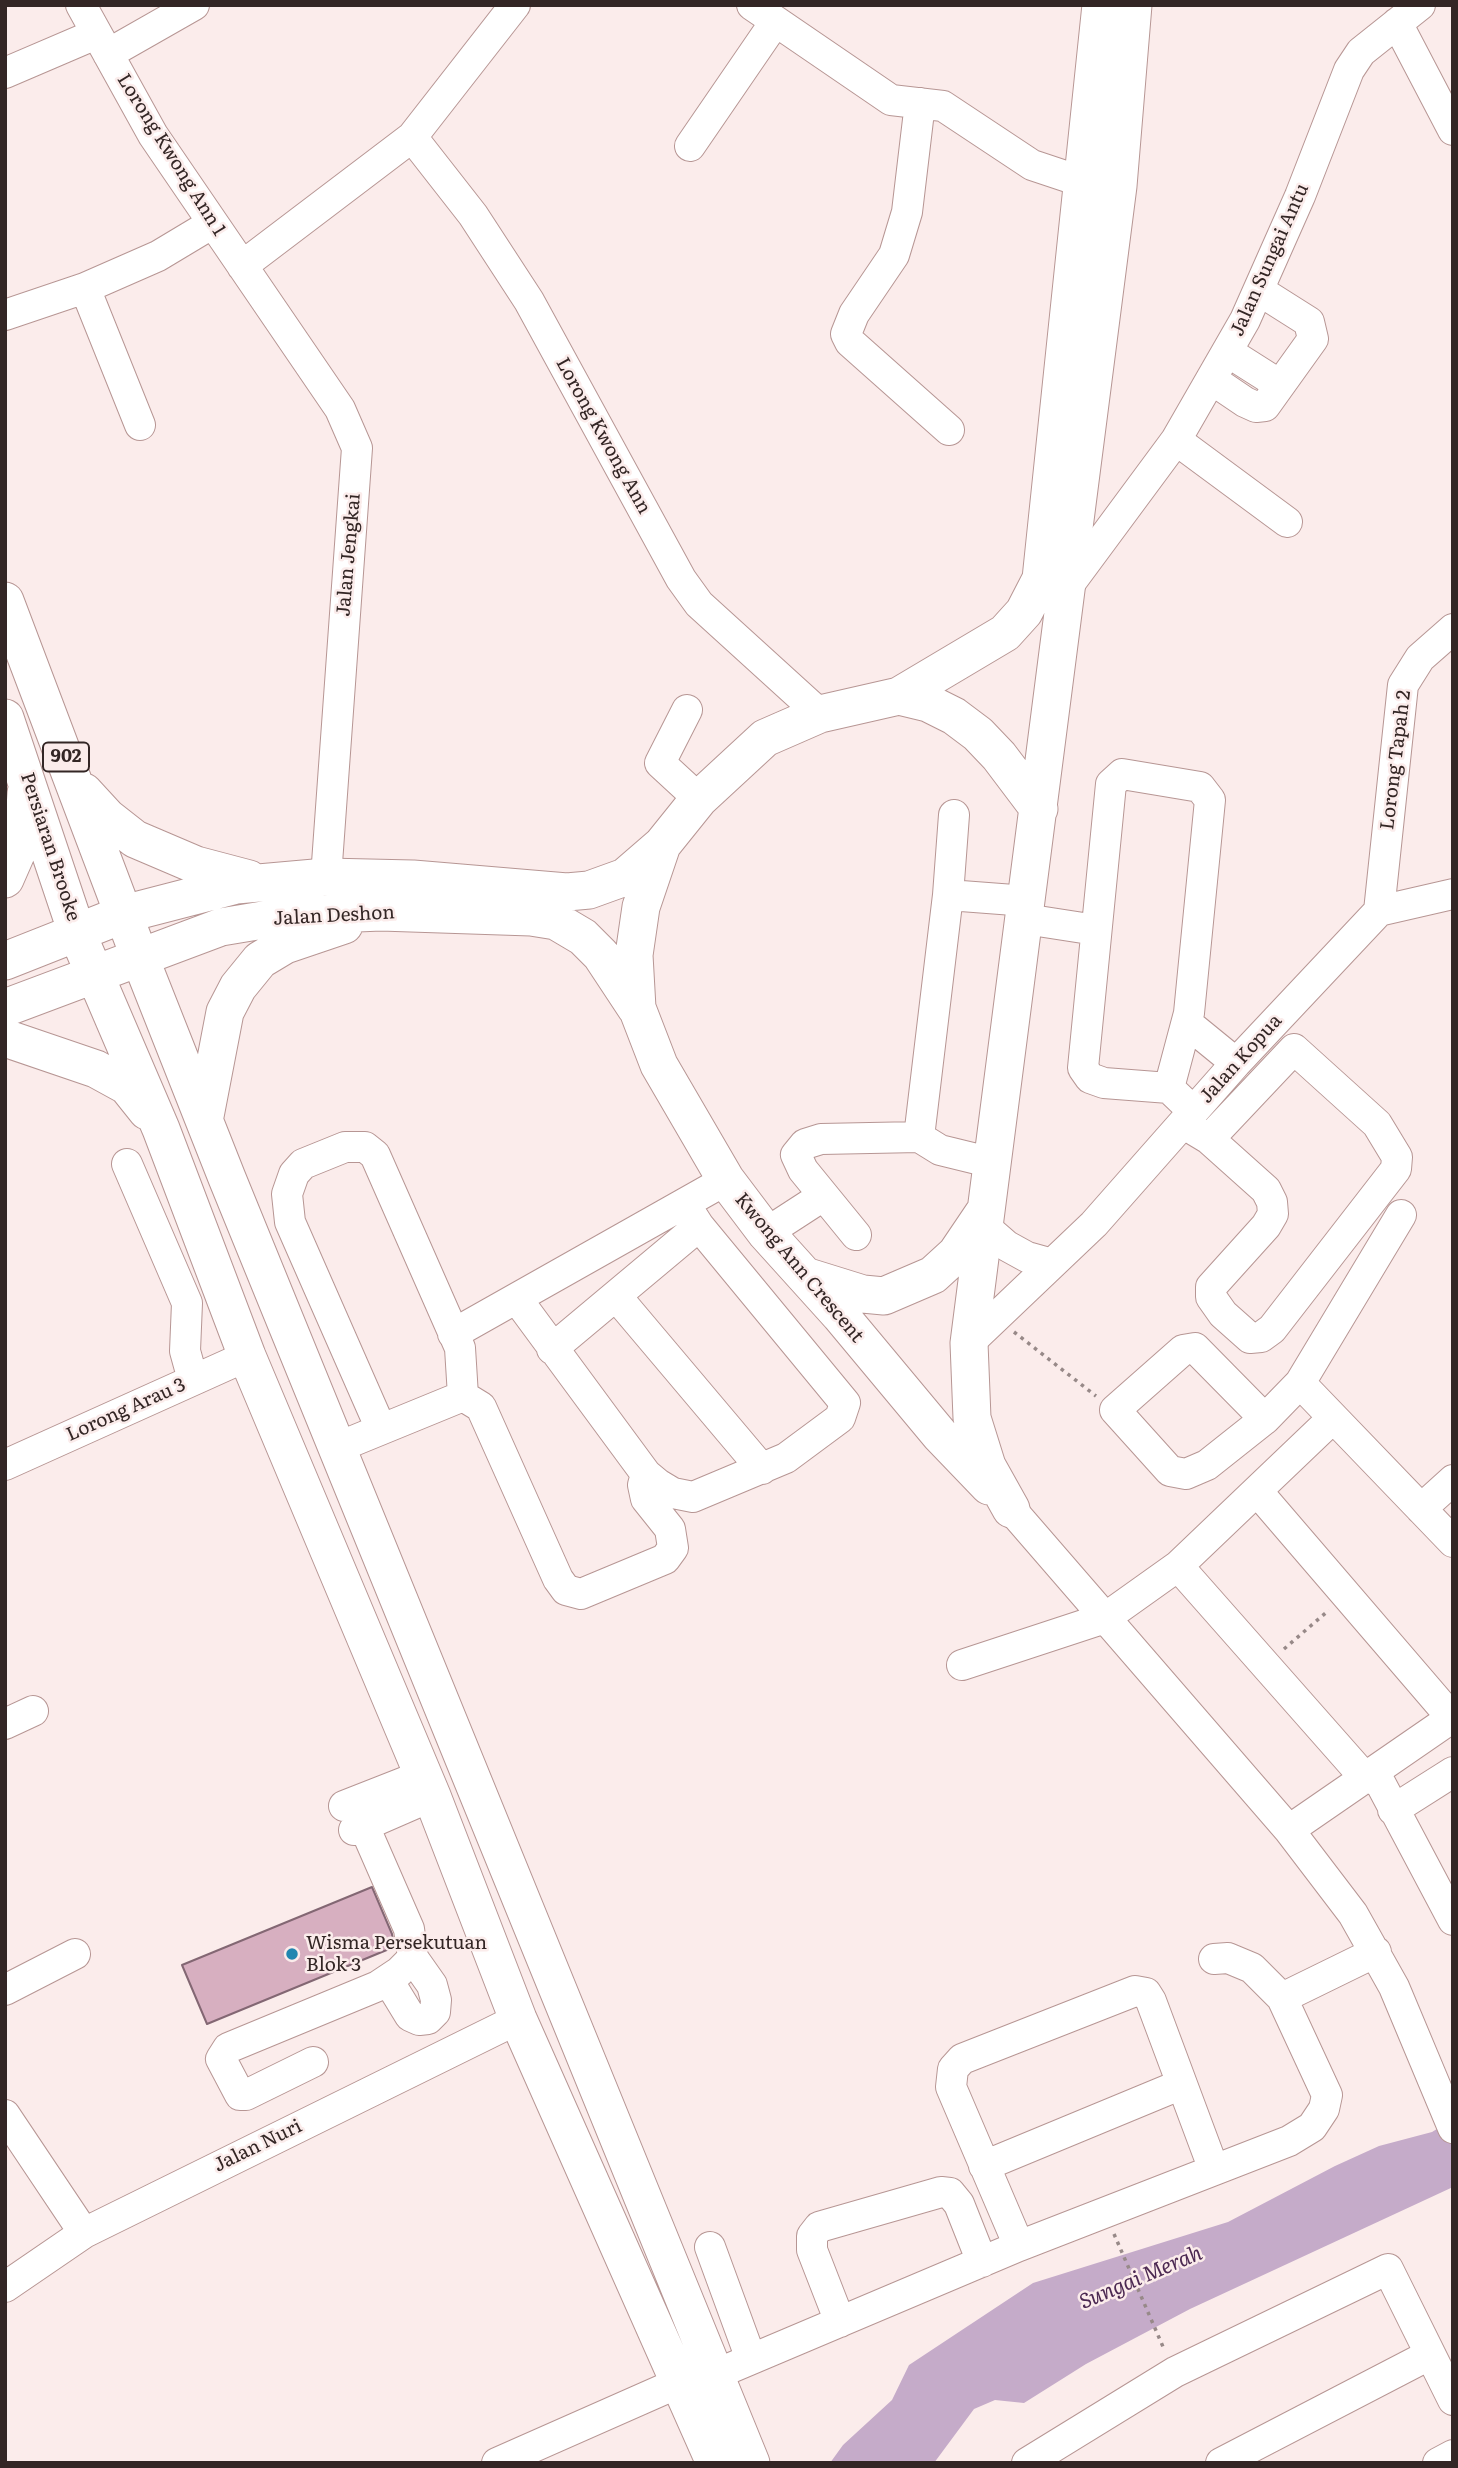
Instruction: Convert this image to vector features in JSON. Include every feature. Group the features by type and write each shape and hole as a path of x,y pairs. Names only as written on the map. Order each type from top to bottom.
{"main road":[{"path":"899,696 1004,633 1024,611 1041,579 1101,5"},
{"path":"1011,1509 987,1466 972,1418 969,1343 1118,186 1133,5"},
{"name":"902","path":"5,601 140,958"},
{"name":"Kwong Ann Crescent","path":"1011,1509 940,1435 840,1315 766,1233 726,1180 659,1065 637,1009 634,955 639,919 662,845 699,799 765,738 820,714 899,696 928,703 954,716 978,734 999,756 1039,809"},
{"name":"Persiaran Brooke","path":"5,718 25,771 77,933 161,1129"},
{"path":"5,879 23,838 27,810 25,771"},
{"path":"76,784 107,817 135,839 196,865 262,882"},
{"name":"Jalan Deshon","path":"5,961 124,914 236,885 326,877 413,879 567,892 589,890 625,877 662,845"},
{"path":"205,1117 225,1012 238,987 260,960 285,944 381,912"},
{"name":"Jalan Deshon","path":"5,1008 221,927 287,916 381,912 531,917 556,921 583,937 601,955 637,1009"},
{"path":"140,958 336,1448 751,2463"},
{"path":"5,1038 96,1069 127,1086 161,1129 247,1356 428,1786 518,2019 715,2463"},
{"path":"803,1275 863,1294 884,1296 933,1275 956,1254 986,1217"}],"street":[{"name":"Lorong Kwong Ann 1","path":"81,5 153,135 242,267"},
{"path":"5,73 102,44 194,5"},
{"path":"242,267 412,137 515,5"},
{"path":"690,146 763,13 891,100 943,106 1032,165 1083,182"},
{"path":"1408,14 1453,130"},
{"name":"Jalan Sungai Antu","path":"1068,586 1176,440 1228,352 1260,291 1349,70 1361,52 1408,14"},
{"path":"920,103 907,212 894,255 854,314 846,334 850,342 949,430"},
{"name":"Lorong Kwong Ann","path":"412,137 473,215 529,301 681,579 699,604 820,714"},
{"path":"5,315 85,288 185,242 213,223"},
{"name":"Jalan Jengkai","path":"242,267 340,409 356,448 326,877"},
{"path":"85,288 140,425"},
{"path":"1211,379 1256,407 1265,406 1313,339 1309,322 1260,291"},
{"path":"1228,352 1280,385"},
{"path":"1176,440 1287,522"},
{"name":"Lorong Tapah 2","path":"1379,911 1403,685 1420,658 1453,629"},
{"path":"687,710 660,763 699,799"},
{"path":"1169,1088 1104,1083 1090,1078 1083,1068 1111,784 1122,774 1200,787 1210,800 1186,1023 1169,1088 1195,1125 1266,1190 1272,1202 1273,1213 1266,1226 1211,1287 1211,1297 1223,1314 1250,1338 1261,1338 1272,1329 1396,1169 1397,1157 1377,1125 1294,1049 1195,1125"},
{"path":"919,1138 948,895 954,815"},
{"path":"1379,911 1453,894"},
{"path":"948,895 1026,910 1096,930"},
{"name":"Jalan Kopua","path":"969,1343 1195,1125 1236,1063 1379,911"},
{"path":"1186,1023 1236,1063"},
{"path":"856,1235 797,1160 796,1155 805,1144 821,1139 919,1138 940,1150 993,1163"},
{"path":"381,1429 290,1222 287,1194 294,1174 303,1164 345,1147 365,1147 375,1155 460,1348 463,1396"},
{"path":"127,1164 187,1303 185,1351 193,1380"},
{"path":"552,1349 616,1296 726,1180"},
{"path":"766,1233 823,1196"},
{"path":"453,1334 517,1298 692,1215"},
{"path":"517,1298 646,1474 673,1493 693,1497 786,1458 841,1418 845,1403 692,1215"},
{"path":"1265,1419 1195,1348 1183,1350 1115,1410 1170,1471 1186,1474 1207,1465 1265,1419 1300,1383 1401,1215"},
{"path":"986,1217 1007,1246 1027,1257 1052,1264"},
{"path":"616,1296 762,1469"},
{"name":"Lorong Arau 3","path":"5,1465 247,1356"},
{"path":"1300,1383 1453,1542"},
{"path":"336,1448 463,1396"},
{"path":"463,1396 481,1407 558,1579 566,1590 581,1594 666,1559 673,1548 670,1529 646,1499 643,1485 646,1474"},
{"path":"962,1665 1105,1619 1178,1566 1333,1418"},
{"path":"1421,1509 1453,1480"},
{"path":"1257,1491 1346,1595 1449,1729 1370,1776 1289,1830"},
{"path":"1011,1509 1289,1830 1353,1914 1376,1952 1453,2128"},
{"path":"1178,1566 1265,1665 1370,1776 1394,1810 1453,1920"},
{"path":"5,1724 33,1711"},
{"path":"1394,1810 1453,1772"},
{"path":"388,1980 411,2016 419,2020 428,2019 435,2011 436,2000 432,1985 413,1958 409,1928 354,1821 428,1786"},
{"path":"1282,1998 1376,1952"},
{"path":"5,1990 75,1954"},
{"path":"313,2062 246,2095 240,2095 220,2059 228,2048 388,1980 413,1958"},
{"path":"714,2375 1019,2246 1289,2141 1312,2127 1324,2109 1327,2095 1282,1998 1252,1968 1228,1958 1214,1959"},
{"path":"1019,2246 950,2087 953,2069 962,2059 1142,1991 1151,2001 1214,2170"},
{"name":"Jalan Nuri","path":"5,2287 84,2233 518,2019"},
{"path":"984,2166 1182,2084"},
{"path":"5,2115 84,2233"},
{"path":"840,2322 812,2250 812,2236 819,2227 941,2192 950,2193 959,2204 982,2262"},
{"path":"710,2247 751,2359"},
{"path":"1027,2463 1175,2372 1388,2269 1429,2355 1450,2388"},
{"path":"1221,2463 1429,2355"},
{"path":"497,2463 678,2383"},
{"path":"1438,2463 1453,2455"}],"path":[{"path":"996,1315 1024,1343 1115,1410"},
{"path":"1265,1665 1346,1595"},
{"path":"1122,2252 1153,2322"}],"water":[{"name":"Sungai Merah","path":"1453,2119 1453,2187 1190,2309 1086,2364 1024,2403 995,2400 974,2409 934,2463 830,2463 843,2445 892,2400 909,2365 1033,2283 1228,2222 1335,2166 1379,2146 1432,2132"}],"building":[{"name":"Wisma Persekutuan Blok 3","path":"372,1887 392,1934 394,1947 207,2024 182,1965"}],"place":[{"name":"Wisma Persekutuan Blok 3","path":"292,1954"}]}
